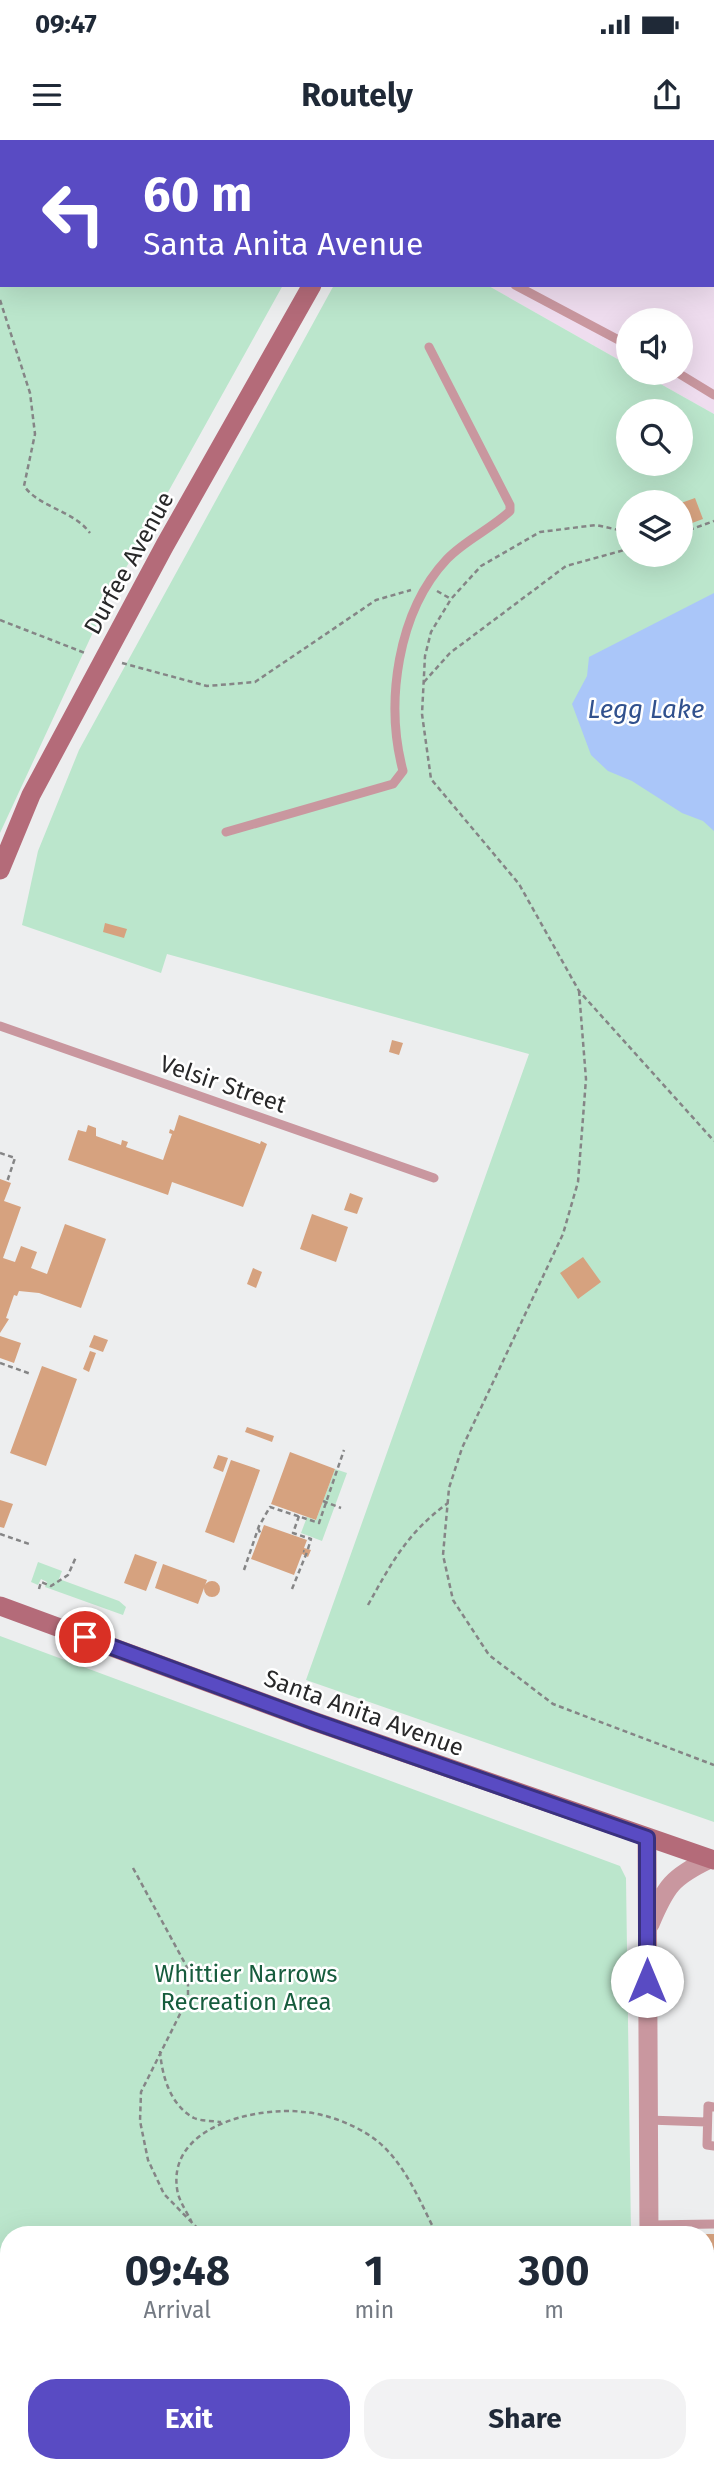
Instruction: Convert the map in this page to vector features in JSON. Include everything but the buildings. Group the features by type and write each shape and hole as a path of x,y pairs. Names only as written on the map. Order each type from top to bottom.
{"main road":[{"name":"Durfee Avenue","path":"0,870 31,795 311,287"},
{"name":"Santa Anita Avenue","path":"0,1606 313,1721 712,1860"}],"street":[{"path":"647,1838 649,2226"},
{"path":"647,1932 664,1889 680,1874 712,1860"}],"lane":[{"path":"520,287 616,339"},
{"path":"226,832 393,784 403,771 395,720 398,680 407,628 426,586 447,560 473,536 510,510 510,505 429,347"},
{"path":"693,382 714,395"},
{"name":"Velsir Street","path":"0,1026 433,1178"},
{"path":"714,2107 708,2106 706,2122 707,2145 714,2147"},
{"path":"648,2120 706,2122"},
{"path":"692,2226 714,2224"}],"path":[{"path":"0,300 30,393 35,434 24,486 33,499 57,509 90,533"},
{"path":"693,529 714,521"},
{"path":"616,529 596,525 540,532 481,566 451,599 431,632 422,684 422,714 431,779 519,884 579,991 714,1141"},
{"path":"422,684 450,653 566,566 616,552"},
{"path":"0,620 104,659 207,686 255,681 376,600 426,586 451,599"},
{"path":"579,991 586,1079 578,1182 563,1234 462,1448 448,1503 443,1555 453,1600 489,1655 554,1704 714,1765"},
{"path":"0,1153 15,1158 7,1182"},
{"path":"0,1363 31,1374"},
{"path":"244,1570 258,1528 270,1507 319,1523 344,1450"},
{"path":"325,1503 341,1508"},
{"path":"368,1605 393,1560 420,1524 448,1503"},
{"path":"292,1589 312,1539 293,1532 300,1517"},
{"path":"258,1528 261,1535"},
{"path":"0,1534 32,1545"},
{"path":"250,1553 255,1550"},
{"path":"39,1589 41,1583 51,1586 68,1575 76,1557"},
{"path":"133,1868 188,1969 188,1998 141,2092 140,2121 148,2160 164,2194 193,2226"},
{"path":"160,2051 162,2072 171,2095 194,2118 224,2123"},
{"path":"193,2226 178,2194 177,2170 189,2146 202,2131 258,2113 304,2112 339,2119 370,2135 398,2162 432,2226"}],"shaded area":[{"path":"491,287 714,287 714,414 693,402 693,399 687,399 662,385 693,385 693,308 616,308 616,358"}],"green space":[{"path":"0,287 282,287 107,602 0,833"},
{"path":"333,287 491,287 616,358 616,385 662,385 687,399 616,399 616,476 693,476 693,402 714,414 714,1822 306,1680 529,1054 167,954 161,973 22,925 38,851 79,750"},
{"path":"335,1469 347,1473 322,1541 301,1533 307,1517 316,1520"},
{"path":"38,1562 62,1571 59,1579 119,1601 126,1607 123,1615 45,1587 47,1582 41,1579 38,1585 31,1582"},
{"name":"Whittier Narrows Recreation Area","path":"0,1636 620,1866 626,1878 631,2226 0,2226"}],"water":[{"name":"Legg Lake","path":"714,593 714,831 703,821 682,813 632,781 608,771 591,755 572,704 587,676 589,657"}],"route":[{"path":"85,1637 313,1721 647,1838 647,1981"}]}
